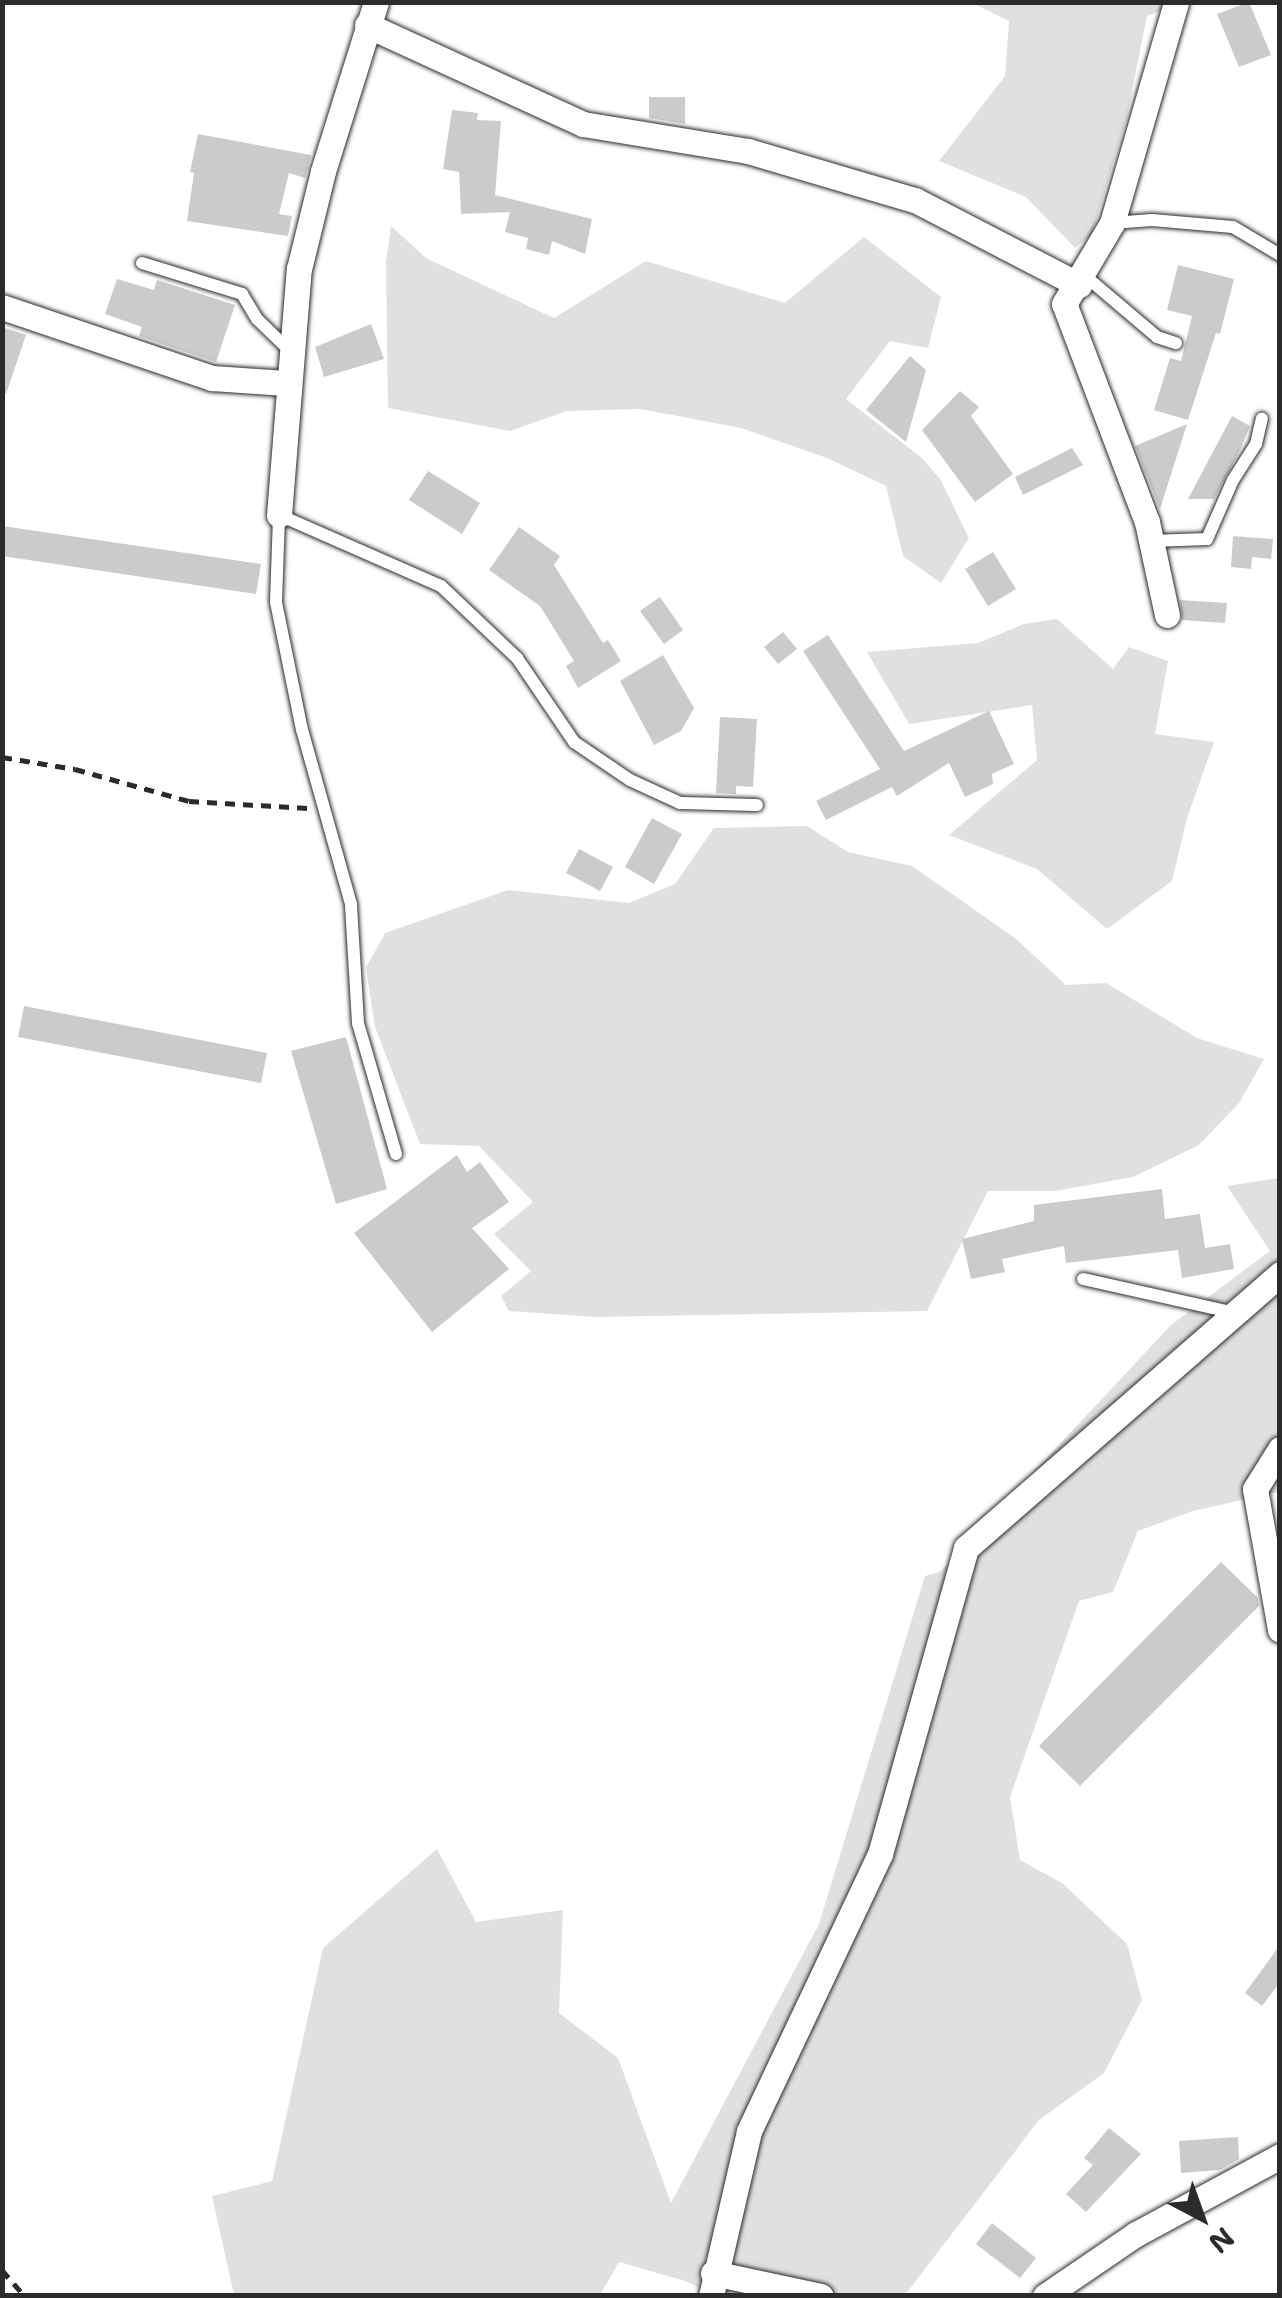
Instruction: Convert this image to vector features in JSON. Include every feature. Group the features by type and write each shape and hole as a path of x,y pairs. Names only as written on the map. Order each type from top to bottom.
{"street":[{"path":"1166,614 1151,542 1064,304 1082,280 1112,223 1176,2"},
{"path":"279,516 286,383 298,269 372,14 583,124 748,151 915,200 1082,280"},
{"path":"2,306 212,378 286,383"},
{"path":"821,2296 712,2284 749,2131 880,1854 966,1548 1280,1274"},
{"path":"1280,1449 1255,1489 1280,1630"},
{"path":"1045,2296 1136,2234 1280,2156"}],"lane":[{"path":"1112,223 1152,220 1233,226 1280,255"},
{"path":"142,263 242,294 258,319 292,352"},
{"path":"1082,280 1157,337 1176,343"},
{"path":"1151,542 1207,539 1233,480 1256,444 1262,419"},
{"path":"396,1154 358,1023 351,904 302,730 276,602 279,516 441,586 517,658 574,742 630,780 680,803 757,805"},
{"path":"1083,1278 1235,1313"}],"path":[{"path":"2,757 74,770 190,801 271,809 324,808"},
{"path":"2,2270 25,2296"}],"shaded area":[{"path":"972,3 1180,3 1147,16 1127,116 1092,234 1075,248 1026,197 939,161 1005,76 1009,21"},
{"path":"391,226 426,258 554,318 646,261 785,303 864,237 941,297 928,348 890,341 846,399 922,458 940,479 969,538 941,583 903,556 886,486 827,458 741,428 640,409 567,411 510,431 388,408 386,263"},
{"path":"1057,619 1113,669 1129,647 1168,661 1155,734 1214,742 1187,818 1172,881 1107,929 1037,869 949,835 1037,760 1032,705 909,724 867,652 978,643 1024,624"},
{"path":"807,826 848,852 912,866 1015,938 1066,985 1106,983 1197,1038 1264,1059 1239,1103 1199,1145 1133,1177 1055,1191 988,1191 927,1311 596,1317 509,1311 501,1296 531,1271 494,1234 533,1202 479,1146 420,1144 375,1027 366,968 385,933 508,890 629,903 675,884 714,828"},
{"path":"1279,1178 1279,1499 1278,1492 1193,1511 1138,1531 1113,1592 1079,1601 1010,1797 1020,1860 1062,1883 1127,1944 1142,2000 1104,2073 1039,2120 905,2295 715,2295 685,2281 619,2262 600,2295 234,2295 212,2196 272,2181 323,1948 437,1849 476,1922 563,1910 559,2013 618,2058 671,2203 819,1924 925,1576 940,1572 1171,1325 1270,1251 1227,1186"}],"building":[{"path":"1249,2 1271,55 1239,67 1217,14"},
{"path":"649,97 685,97 685,124 649,118"},
{"path":"452,110 478,113 477,120 501,121 495,195 592,219 585,254 552,241 549,255 526,249 528,238 505,232 510,212 461,214 459,172 443,169"},
{"path":"198,134 311,155 305,178 289,173 279,214 292,216 288,236 187,221 194,173 190,172"},
{"path":"1178,265 1234,279 1220,334 1216,333 1188,420 1154,410 1170,358 1181,361 1192,316 1167,310"},
{"path":"117,279 154,290 157,280 235,305 216,362 139,336 142,327 105,314"},
{"path":"371,324 384,359 324,377 315,347"},
{"path":"2,327 26,335 6,394 2,393"},
{"path":"910,356 926,370 906,442 866,410"},
{"path":"960,391 979,407 971,416 1013,474 975,502 922,430"},
{"path":"1232,416 1250,426 1240,450 1214,499 1188,499"},
{"path":"1187,424 1160,509 1135,446"},
{"path":"1072,448 1083,465 1023,495 1015,477"},
{"path":"428,471 480,503 462,534 409,500"},
{"path":"2,526 261,564 256,594 2,556"},
{"path":"519,527 560,556 554,565 603,643 608,640 621,661 578,688 566,666 574,661 540,606 489,570"},
{"path":"1233,536 1273,539 1271,559 1252,557 1251,569 1231,567"},
{"path":"993,552 1016,589 988,606 965,569"},
{"path":"660,597 683,630 664,644 640,611"},
{"path":"1180,600 1227,603 1225,623 1182,620"},
{"path":"783,632 797,649 778,664 764,647"},
{"path":"828,635 904,751 989,711 1014,764 992,774 993,784 965,797 949,763 897,796 892,787 826,820 816,801 880,769 803,651"},
{"path":"663,655 694,708 681,731 654,745 620,681"},
{"path":"720,717 757,719 753,787 736,786 736,794 716,793"},
{"path":"652,818 682,834 654,884 625,867"},
{"path":"579,849 613,867 600,891 566,873"},
{"path":"24,1006 267,1053 261,1083 18,1037"},
{"path":"346,1037 387,1189 336,1204 291,1051"},
{"path":"457,1155 467,1172 480,1162 509,1202 472,1228 509,1269 432,1332 354,1233"},
{"path":"1162,1189 1165,1219 1200,1214 1205,1248 1230,1244 1234,1269 1182,1278 1178,1250 1066,1263 1064,1246 1002,1259 1005,1272 971,1279 962,1239 1034,1221 1034,1205"},
{"path":"1221,1562 1258,1598 1259,1606 1080,1786 1039,1746"},
{"path":"1280,1945 1280,1982 1262,2006 1245,1993"},
{"path":"1109,2128 1141,2154 1086,2212 1066,2194 1093,2165 1084,2158"},
{"path":"1238,2137 1239,2159 1220,2170 1181,2173 1179,2141"},
{"path":"992,2223 1036,2258 1020,2278 976,2244"}]}
